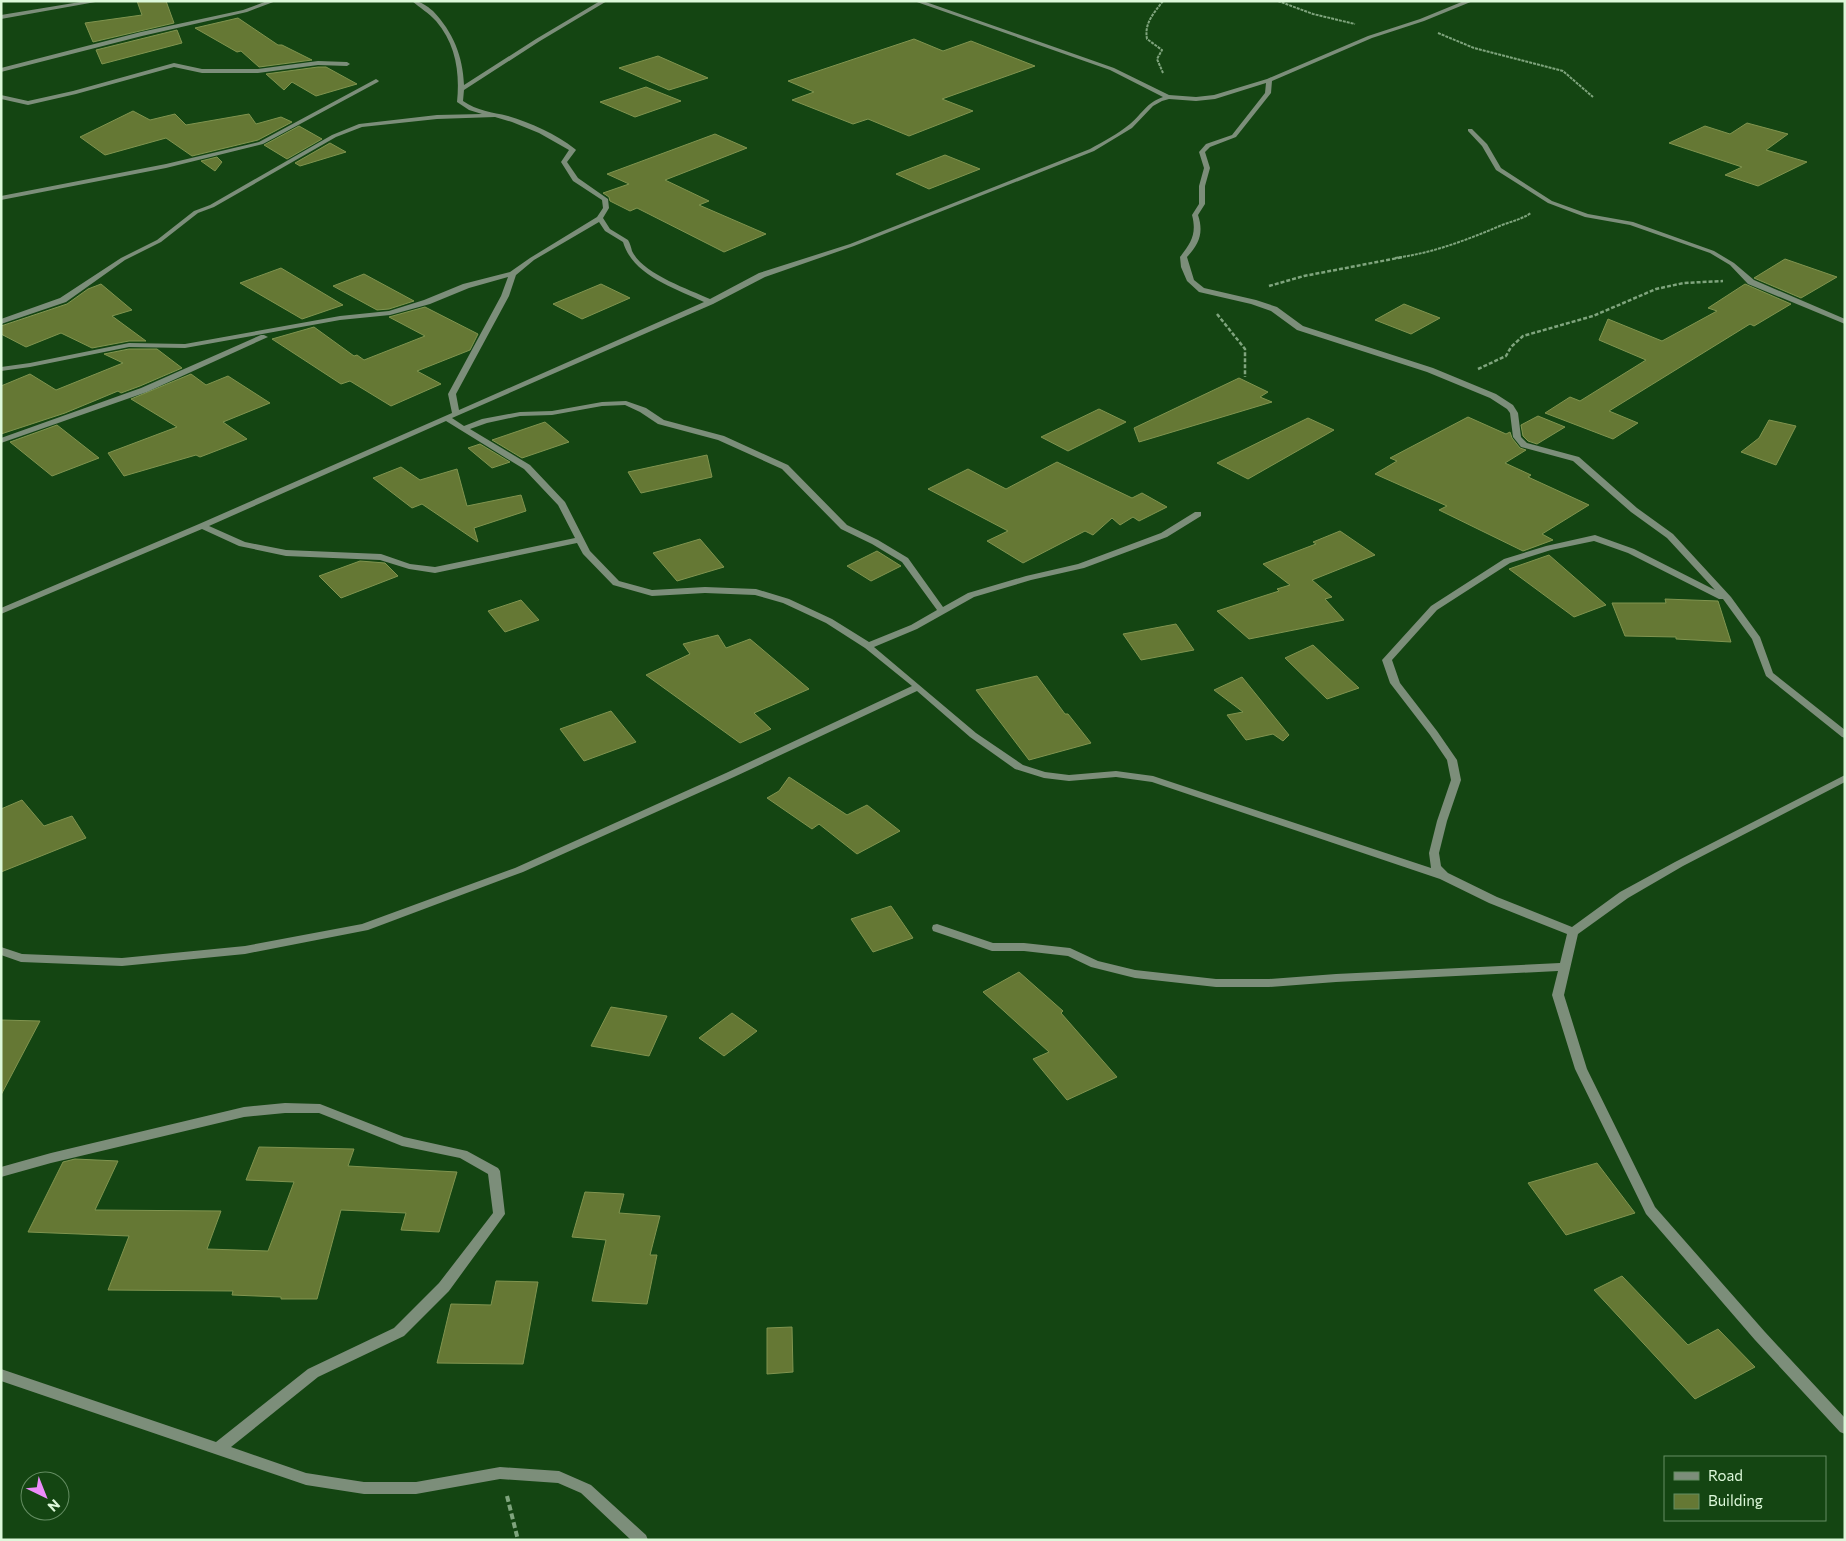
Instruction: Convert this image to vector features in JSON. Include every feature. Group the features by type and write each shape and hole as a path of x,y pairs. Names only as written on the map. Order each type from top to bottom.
{"street":[{"path":"1,18 98,1"},
{"path":"1,70 140,34 245,11 273,1"},
{"path":"1,369 129,346 185,346 340,318 404,310 466,286 513,274 532,259 600,218 606,208 605,199 580,184 566,170 564,162 573,150 565,142 507,118 476,112 460,102 462,89 456,50 443,25 429,8 415,1"},
{"path":"462,89 538,40 604,1"},
{"path":"917,1 1112,69 1168,97"},
{"path":"1,611 202,526 710,302 762,276 852,245 1092,150 1118,136 1137,121 1147,106 1155,101 1168,97 1215,97 1269,80 1370,37 1422,20 1470,1"},
{"path":"1,97 28,103 74,93 152,70 174,66 202,71 258,71 318,64 347,64"},
{"path":"1269,80 1268,93 1234,136 1209,145 1202,152 1207,168 1202,186 1202,204 1195,216 1199,225 1198,238 1183,258 1191,281 1202,290 1274,309 1300,328 1430,370 1474,390 1493,396 1510,407 1514,413 1517,437 1524,444 1576,459 1634,510 1670,536 1728,599 1757,639 1769,674 1845,735"},
{"path":"1,198 166,166 261,143 376,81"},
{"path":"1,322 62,300 75,293 123,258 159,241 196,212 212,206 334,136 361,125 437,118 493,116"},
{"path":"1470,130 1486,145 1498,169 1555,204 1587,216 1631,223 1712,252 1732,264 1751,282 1845,322"},
{"path":"600,218 607,230 626,241 626,250 634,261 653,274 710,302"},
{"path":"456,414 452,394 505,296 513,274"},
{"path":"1,441 144,390 279,330"},
{"path":"463,429 485,421 520,414 552,414 602,404 626,403 643,410 661,422 721,438 785,467 844,527 876,542 904,560 942,611"},
{"path":"446,418 526,468 562,504 586,552 616,583 652,593 705,590 756,592 786,601 829,621 868,646 973,735 1019,767 1044,775 1069,778 1116,774 1153,779 1444,876 1493,900 1572,932"},
{"path":"868,646 914,628 971,595 1029,578 1081,566 1164,535 1198,514"},
{"path":"202,526 242,544 286,553 381,557 410,566 435,570 580,540"},
{"path":"1444,876 1436,867 1434,853 1442,821 1456,780 1452,760 1434,733 1395,683 1387,660 1434,608 1507,561 1549,548 1595,538 1631,551 1728,599"},
{"path":"1,951 21,958 122,962 245,950 364,927 519,870 730,775 918,687"},
{"path":"1845,778 1624,895 1572,932 1558,995 1581,1070 1650,1210 1760,1336 1845,1428"},
{"path":"937,928 992,947 1024,947 1070,952 1095,964 1136,974 1216,983 1269,983 1565,967"},
{"path":"1,1172 51,1158 244,1112 285,1108 320,1109 402,1141 463,1154 494,1171 498,1214 444,1287 398,1332 313,1373 218,1449"},
{"path":"1,1375 306,1479 364,1488 416,1488 500,1473 559,1476 586,1489 641,1540"}],"path":[{"path":"1163,1 1146,27 1147,39 1162,50 1157,59 1167,84 1183,98"},
{"path":"1278,1 1313,14 1360,26 1370,37"},
{"path":"1422,20 1439,35 1474,48 1563,71 1593,97"},
{"path":"1248,301 1260,290 1276,283 1384,260 1424,254 1522,219 1537,209 1555,204"},
{"path":"1474,390 1470,382 1473,372 1506,356 1523,336 1593,316 1656,289 1684,283 1712,281 1751,282"},
{"path":"1202,290 1217,314 1245,345 1247,355 1243,371 1245,377"},
{"path":"500,1473 518,1540"}],"building":[{"path":"137,1 166,1 174,23 93,42 85,23 142,15"},
{"path":"238,18 278,45 282,45 312,60 259,67 241,51 237,52 195,28"},
{"path":"177,30 182,43 102,64 96,50"},
{"path":"914,39 943,51 971,41 1035,66 942,99 973,111 909,136 868,119 853,124 792,100 814,92 788,81"},
{"path":"658,56 708,78 669,90 619,68"},
{"path":"326,67 357,84 316,96 292,82 284,90 266,74"},
{"path":"646,87 681,101 635,117 600,102"},
{"path":"133,111 150,120 175,114 186,125 249,114 256,124 281,117 292,122 258,140 192,156 166,138 105,155 80,137"},
{"path":"1747,123 1788,134 1766,150 1807,162 1758,186 1725,175 1742,167 1669,143 1705,126 1730,134"},
{"path":"299,126 322,139 287,159 264,145"},
{"path":"715,134 747,148 665,180 709,201 699,205 766,234 724,252 637,208 630,211 610,201 609,197 603,193 629,184 607,174"},
{"path":"330,143 346,152 300,166 295,163"},
{"path":"945,155 980,169 929,189 896,174"},
{"path":"217,157 222,162 215,171 201,161"},
{"path":"1785,259 1837,277 1801,298 1754,278"},
{"path":"281,268 343,305 302,319 240,283"},
{"path":"364,274 414,301 389,309 377,310 333,286"},
{"path":"101,284 132,310 112,316 146,341 129,341 92,348 61,333 26,347 1,334 1,326 67,304 88,289"},
{"path":"601,284 630,298 582,319 553,304"},
{"path":"1745,284 1791,304 1754,326 1750,324 1609,411 1638,423 1613,439 1545,413 1570,397 1580,401 1646,360 1599,340 1608,319 1662,341 1717,311 1708,308"},
{"path":"1404,304 1440,318 1411,334 1375,320"},
{"path":"425,307 478,334 470,350 417,371 441,384 391,406 350,381 341,384 272,339 314,327 354,356 357,355 364,360 425,336 389,317"},
{"path":"129,349 157,349 182,368 121,393 118,391 65,413 1,434 1,386 30,374 56,390 123,363 104,354"},
{"path":"191,374 206,385 228,376 270,403 223,422 247,439 200,457 196,455 124,476 108,453 177,427 131,399"},
{"path":"1239,378 1268,392 1260,397 1272,402 1139,442 1134,428"},
{"path":"1099,409 1126,422 1068,451 1041,437"},
{"path":"1538,416 1565,427 1537,444 1528,441 1523,436 1521,425"},
{"path":"1468,417 1506,434 1510,432 1520,448 1526,450 1505,463 1531,475 1528,477 1589,505 1542,534 1553,540 1523,551 1439,510 1447,506 1375,474 1397,461 1390,458"},
{"path":"1308,418 1334,430 1248,479 1217,463"},
{"path":"1769,420 1796,426 1776,465 1741,452 1759,438"},
{"path":"545,422 569,442 522,458 492,440"},
{"path":"57,425 99,458 52,476 10,442"},
{"path":"480,444 510,462 492,468 468,448"},
{"path":"707,455 712,477 641,493 628,472"},
{"path":"1057,462 1132,498 1142,493 1167,507 1139,521 1133,517 1120,525 1112,518 1093,535 1085,531 1023,563 987,541 1008,531 928,489 968,469 1006,489"},
{"path":"401,467 420,480 457,469 467,506 521,495 526,511 474,528 478,542 422,504 412,508 373,478"},
{"path":"1340,531 1375,555 1312,580 1332,597 1325,599 1344,620 1249,639 1217,611 1279,591 1277,589 1290,585 1263,564 1316,544 1313,542"},
{"path":"700,539 724,567 677,581 653,553"},
{"path":"877,551 901,566 871,581 847,566"},
{"path":"1549,555 1606,605 1574,617 1509,569"},
{"path":"360,561 385,563 398,576 341,598 319,576"},
{"path":"1665,599 1718,601 1731,642 1676,639 1676,637 1625,636 1612,603 1666,603"},
{"path":"521,600 539,620 505,632 488,611"},
{"path":"1176,624 1194,650 1141,660 1123,634"},
{"path":"718,635 726,648 750,639 809,689 754,713 771,729 740,743 646,675 690,654 683,644"},
{"path":"1313,645 1359,688 1327,699 1285,658"},
{"path":"1037,676 1065,714 1068,714 1091,743 1029,760 976,690"},
{"path":"1242,677 1289,735 1283,741 1273,734 1246,740 1227,715 1243,712 1214,690"},
{"path":"611,711 636,742 584,761 560,729"},
{"path":"789,777 847,815 867,805 900,831 857,854 819,824 812,829 767,798 779,791"},
{"path":"22,800 44,826 72,816 86,838 1,872 1,809"},
{"path":"891,906 913,938 873,952 851,919"},
{"path":"1019,972 1063,1011 1061,1013 1117,1077 1067,1100 1033,1059 1049,1052 983,992"},
{"path":"611,1007 667,1016 649,1056 591,1046"},
{"path":"732,1013 757,1031 724,1056 699,1038"},
{"path":"1,1020 40,1021 1,1095"},
{"path":"259,1147 354,1149 348,1166 457,1172 439,1232 401,1230 406,1213 341,1210 317,1299 281,1299 281,1297 232,1295 233,1291 108,1290 129,1236 28,1232 63,1162 75,1159 118,1161 95,1210 221,1211 207,1249 268,1251 294,1182 246,1180"},
{"path":"1597,1163 1635,1213 1566,1235 1528,1183"},
{"path":"585,1192 624,1194 619,1213 660,1216 650,1255 657,1255 647,1304 592,1301 606,1240 572,1237"},
{"path":"1622,1276 1688,1345 1718,1329 1755,1367 1695,1399 1594,1290"},
{"path":"496,1281 538,1282 523,1364 437,1363 451,1304 491,1305"},
{"path":"792,1327 793,1372 767,1374 767,1328"}]}
